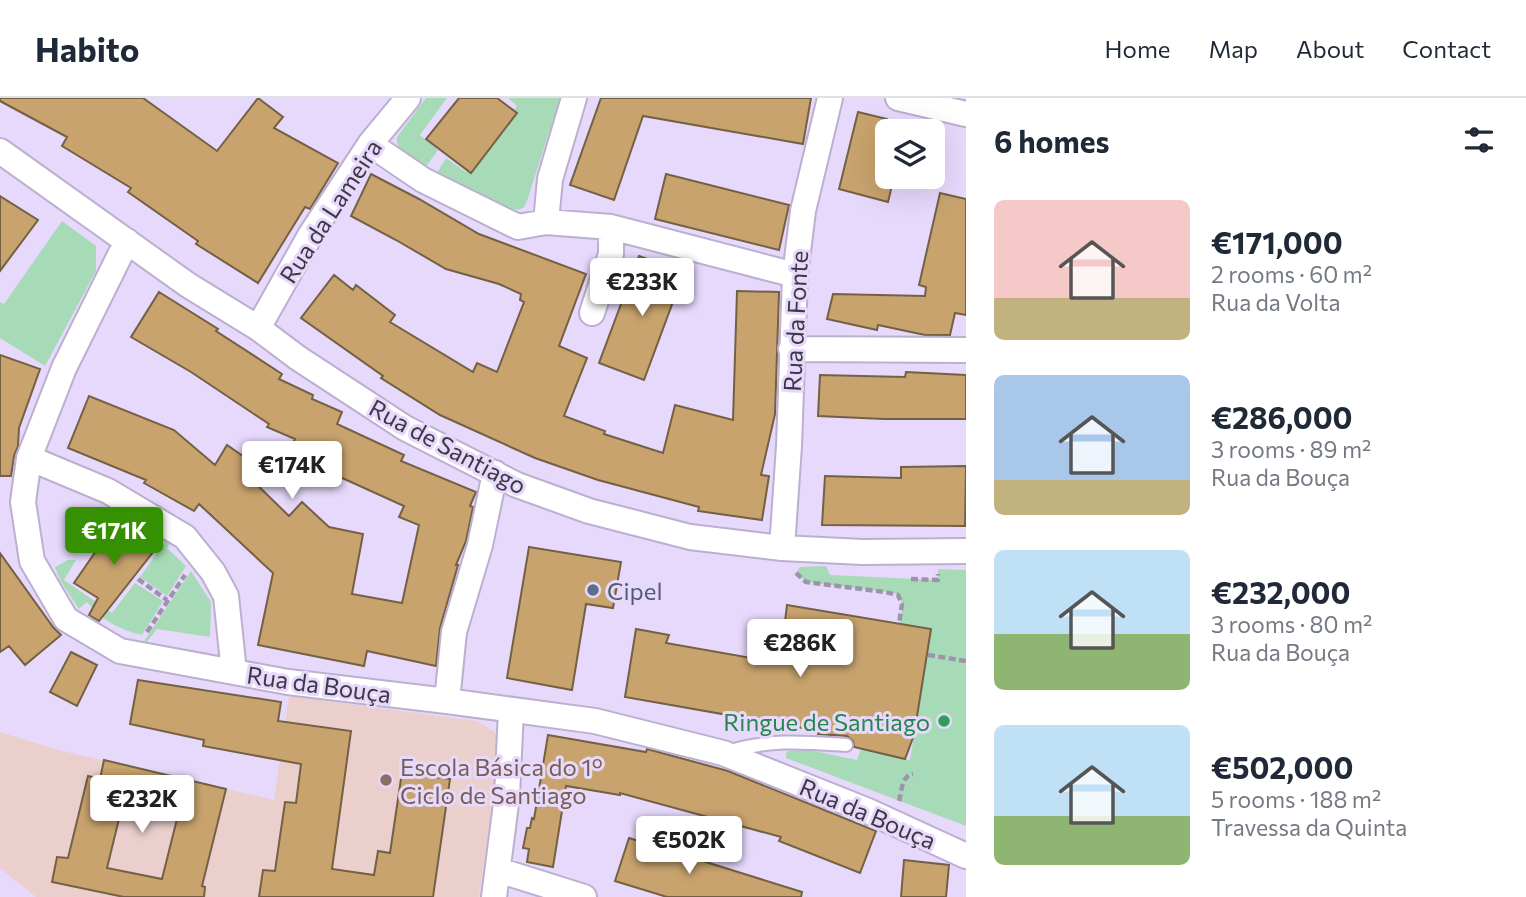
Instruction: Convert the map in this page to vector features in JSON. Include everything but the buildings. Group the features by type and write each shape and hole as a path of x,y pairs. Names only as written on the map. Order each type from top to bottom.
{"street":[{"name":"Rua da Lameira","path":"258,328 311,234 370,144 408,98"},
{"path":"545,222 550,179 574,98"},
{"name":"Rua da Fonte","path":"782,548 789,446 795,275 803,211 830,98"},
{"path":"898,98 966,114"},
{"path":"370,144 423,180 517,227 545,222 611,227 795,275"},
{"name":"Rua de Santiago","path":"0,151 188,285 258,328 298,358 405,428 517,485 589,511 690,537 782,548 862,552 966,551"},
{"path":"592,313 611,254 611,227"},
{"name":"Rua da Bouça","path":"127,241 64,368 29,458 23,502 32,561 66,619 120,651 288,682 595,722 723,753 868,811 966,856"},
{"path":"791,349 966,350"},
{"path":"29,458 108,491 185,537 213,572 226,596 234,672"},
{"path":"447,701 454,632 480,545 495,473"},
{"path":"494,897 507,796 511,710"},
{"path":"498,870 584,897"}],"lane":[{"path":"723,753 772,742 846,745"}],"path":[{"path":"133,653 199,555"},
{"path":"800,567 796,573 806,582 898,595 902,604 900,624"},
{"path":"911,579 938,580 938,569"},
{"path":"138,579 167,600"},
{"path":"928,655 966,661"},
{"path":"899,802 905,779 913,774"}],"shaded area":[{"name":"Escola Básica do 1º Ciclo de Santiago","path":"289,696 477,721 496,733 499,752 479,897 36,897 0,868 0,732 58,750 274,800"}],"green space":[{"path":"426,98 447,98 420,135 438,150 425,168 402,152 397,137"},
{"path":"508,98 560,98 527,201 520,209 492,202 437,173 446,158 466,172 478,158 481,161 509,125 506,122 517,106"},
{"path":"62,221 96,246 96,271 45,366 0,338 0,302 4,304"},
{"path":"162,537 171,542 167,548 186,566 167,596 140,577 165,542 160,539"},
{"path":"68,560 76,560 64,580 112,613 135,583 163,601 142,635 112,623 98,614 87,602 79,609 60,580 55,567"},
{"path":"826,566 830,575 938,580 938,569 966,570 966,826 786,758 789,751 809,750 857,760 861,749 910,760 931,630 899,624 902,603 894,593 806,582 796,573 800,567"},
{"path":"191,571 211,602 210,637 157,629 146,643 143,643"}],"place":[{"name":"Cipel","path":"593,590"},
{"name":"Ringue de Santiago","path":"944,721"},
{"name":"Escola Básica do 1º Ciclo de Santiago","path":"386,780"}]}
